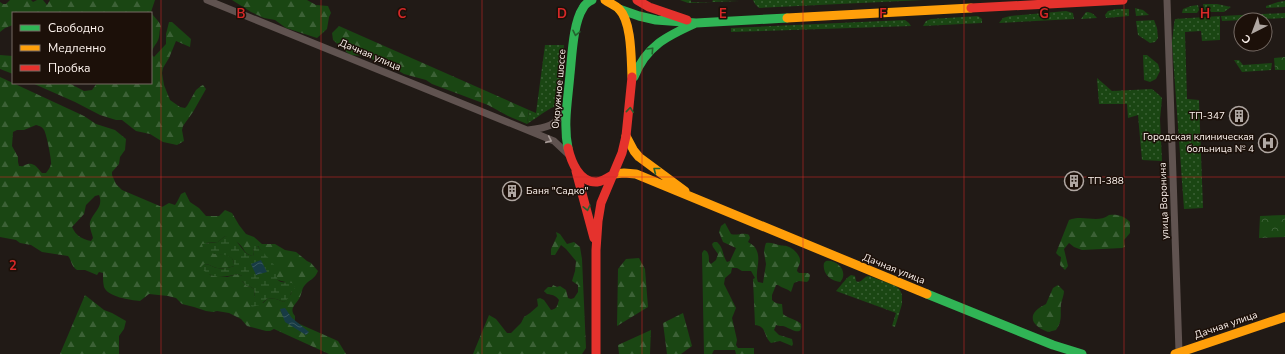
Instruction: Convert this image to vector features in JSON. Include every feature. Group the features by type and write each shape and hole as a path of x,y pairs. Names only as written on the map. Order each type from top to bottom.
{"main road":[{"name":"Окружное шоссе","path":"592,0 584,4 575,34 571,57 566,110 566,131 569,155 576,171 586,203 596,250"},
{"path":"605,0 619,9 639,16 656,20 696,23 1123,0"},
{"name":"Окружное шоссе","path":"596,354 596,250 598,221 601,203 622,153 626,136 632,83 629,36 626,22 615,0"},
{"path":"637,0 649,7 696,23"},
{"path":"632,83 635,71 640,62 658,43 666,37 696,23"},
{"name":"Дачная улица","path":"626,136 639,157 699,201"},
{"path":"576,171 591,182 599,182 614,174"},
{"name":"Дачная улица","path":"614,174 636,174 1053,345 1082,354"},
{"name":"Дачная улица","path":"1177,353 1195,351 1285,317"}],"street":[{"name":"Дачная улица","path":"207,0 554,141 569,155"},
{"name":"улица Воронина","path":"1166,0 1177,353"},
{"name":"Дачная улица","path":"526,130 543,129 557,122 566,110"}],"green space":[{"path":"10,0 31,0 33,2 43,0 47,5 50,0 155,0 151,12 12,12 12,25 0,32 0,2 6,4"},
{"path":"232,0 307,0 316,5 328,6 331,13 327,29 317,38 286,28 275,20 264,18 251,12"},
{"path":"680,0 691,0 691,2 712,2 713,0 739,1 688,3"},
{"path":"753,0 923,0 759,8"},
{"path":"1285,1 1285,7 1266,8 1266,6"},
{"path":"1203,4 1217,4 1231,7 1224,12 1206,12"},
{"path":"1198,5 1199,10 1197,13 1182,13 1183,9"},
{"path":"1135,8 1143,10 1149,15 1136,16"},
{"path":"1129,9 1129,16 1106,18 1105,15 1108,11"},
{"path":"1066,11 1073,13 1074,19 999,23 1003,18 1010,16"},
{"path":"1086,12 1095,15 1097,18 1081,19"},
{"path":"152,13 161,27 152,52"},
{"path":"1285,13 1285,18 1273,19 1273,14"},
{"path":"1233,15 1233,20 1222,21 1221,16"},
{"path":"978,16 982,19 982,23 923,26 926,21 931,19"},
{"path":"1220,16 1220,40 1202,41 1201,31 1185,32 1187,99 1199,100 1203,208 1184,209 1172,43 1174,24 1175,19"},
{"path":"905,20 911,26 731,32 731,28"},
{"path":"1154,20 1158,38 1155,42 1150,43 1138,35 1136,21"},
{"path":"169,22 172,22 191,39 190,47 176,41 163,68 162,73 164,85 170,100 180,107 185,108 196,90 203,85 206,89 183,126 182,130 184,141 177,145 163,142 150,134 136,131 122,120 116,120 100,115 34,84 71,84 84,91 92,90 96,84 152,84 152,55 154,57 166,44 166,34"},
{"path":"339,26 529,110 527,124 488,105 432,84 426,80 404,74 365,56 350,55 333,40 332,33"},
{"path":"545,45 564,45 560,104 527,124 529,110 536,113"},
{"path":"0,55 12,56 12,74 0,69"},
{"path":"1143,55 1147,55 1158,64 1160,71 1156,79 1150,82 1144,80"},
{"path":"1285,57 1285,70 1275,70 1274,58"},
{"path":"1234,60 1239,60 1243,65 1272,63 1271,70 1242,72"},
{"path":"0,77 12,83 12,84 15,84 84,116 96,124 115,130 126,139 125,150 120,157 119,164 112,172 116,184 122,190 162,207 169,203 175,205 181,194 185,192 190,202 199,208 206,216 219,216 225,210 232,213 246,234 254,237 262,244 275,244 285,250 296,252 311,263 318,271 315,276 304,286 300,297 293,308 292,311 295,316 295,322 338,341 346,354 329,354 274,329 266,331 247,326 241,319 229,313 206,311 182,304 176,298 149,294 140,301 115,296 104,287 103,273 99,272 97,275 85,270 77,270 68,256 42,252 31,245 20,243 16,240 0,237","holes":["36,125 41,127 46,136 51,158 50,168 46,173 42,173 33,164 19,166 18,157 12,146 13,132 17,130 24,130","99,195 100,203 90,222 93,238 91,241 80,237 75,233 72,227 84,214 86,205 95,196","225,236 238,243 246,253 253,256 253,248 258,246 277,274 276,277 278,280 285,282 292,290 291,294 284,302 268,298 263,303 255,298 254,289 247,286 242,281 242,276 238,274 227,277 210,275 204,264 208,264 215,268 234,266 233,259 225,255 214,254 206,243 218,242"]},
{"path":"1097,78 1112,91 1152,89 1162,98 1160,119 1162,161 1142,160 1138,115 1128,118 1127,104 1099,104"},
{"path":"1109,215 1121,216 1130,222 1130,233 1124,240 1125,247 1082,250 1069,243 1064,249 1068,266 1065,270 1060,265 1061,257 1056,253 1069,220 1074,218 1100,219"},
{"path":"1285,215 1285,237 1259,238 1260,216"},
{"path":"725,223 731,234 749,235 750,238 748,242 755,247 758,253 758,282 763,283 766,264 764,252 766,243 787,246 793,249 797,253 800,260 797,271 799,273 808,273 810,275 807,282 799,281 794,283 791,292 776,285 772,295 773,301 782,304 783,314 801,324 801,328 798,331 776,325 774,330 779,335 792,339 792,346 780,341 771,343 763,329 755,325 753,279 755,278 751,271 742,271 737,268 732,268 731,273 725,278 724,284 736,308 732,318 737,340 736,345 738,348 754,348 754,354 736,354 735,350 714,350 712,354 704,354 702,253 704,250 708,253 709,262 711,264 716,260 718,254 712,244 717,242 721,247 727,262 730,261 736,248 723,242 719,232 721,226"},
{"path":"556,232 560,234 567,244 574,242 580,247 582,259 586,348 582,354 473,354 489,315 496,319 507,333 511,333 521,323 524,317 538,306 537,299 540,298 544,300 551,310 556,308 559,300 555,296 547,294 544,291 548,287 552,287 553,285 557,287 560,286 566,290 568,298 574,298 578,292 578,285 572,281 576,261 561,245 555,255 551,255 551,249 557,236"},
{"path":"225,236 230,237 238,243 249,255 253,256 253,248 255,244 260,248 277,269 278,280 294,284 295,288 287,300 284,302 268,298 260,305 252,307 249,304 255,298 254,289 247,286 242,281 242,276 238,274 213,276 204,271 201,267 204,264 208,264 215,268 234,266 233,259 231,257 211,253 203,248 202,244 218,242"},
{"path":"639,258 645,269 648,307 617,326 618,269 626,259"},
{"path":"826,261 835,262 841,267 843,275 840,282 830,278 824,270 824,263"},
{"path":"851,275 855,276 856,281 858,282 869,276 896,286 900,290 902,295 902,304 895,327 892,326 896,313 836,291"},
{"path":"1058,285 1064,291 1060,320 1056,330 1048,332 1037,326 1034,322 1033,315 1046,304 1053,288"},
{"path":"85,295 104,310 126,321 124,329 119,336 119,354 60,354"},
{"path":"683,313 692,346 681,354 667,354 663,323"},
{"path":"651,330 650,354 619,354 618,345"}],"water":[{"path":"261,260 267,272 256,275 251,264"},
{"path":"285,308 292,318 309,332 306,335 285,322 280,309"}],"traffic: fast":[{"path":"568,148 566,111 574,40 580,14 585,5 592,0"},
{"path":"619,9 656,20 696,23 787,18"},
{"path":"634,77 645,57 659,43 696,23"},
{"path":"927,294 1053,345 1082,354"}],"traffic: slow":[{"path":"605,0 619,9 629,31 632,77"},
{"path":"787,18 971,8"},
{"path":"626,136 639,157 685,191"},
{"path":"614,174 636,174 927,294"},
{"path":"1175,354 1285,317"}],"traffic: jam":[{"path":"637,0 649,7 687,20"},
{"path":"971,8 1123,0"},
{"path":"596,354 596,250 598,221 601,203 622,153 626,136 632,77"},
{"path":"568,148 574,165 585,179 597,182 614,174"},
{"path":"576,171 594,238"}],"place":[{"name":"ТП-347","path":"1239,116"},
{"name":"Городская клиническая больница № 4","path":"1268,143"},
{"name":"ТП-388","path":"1074,181"},
{"name":"Баня \"Садко\"","path":"512,191"}]}
